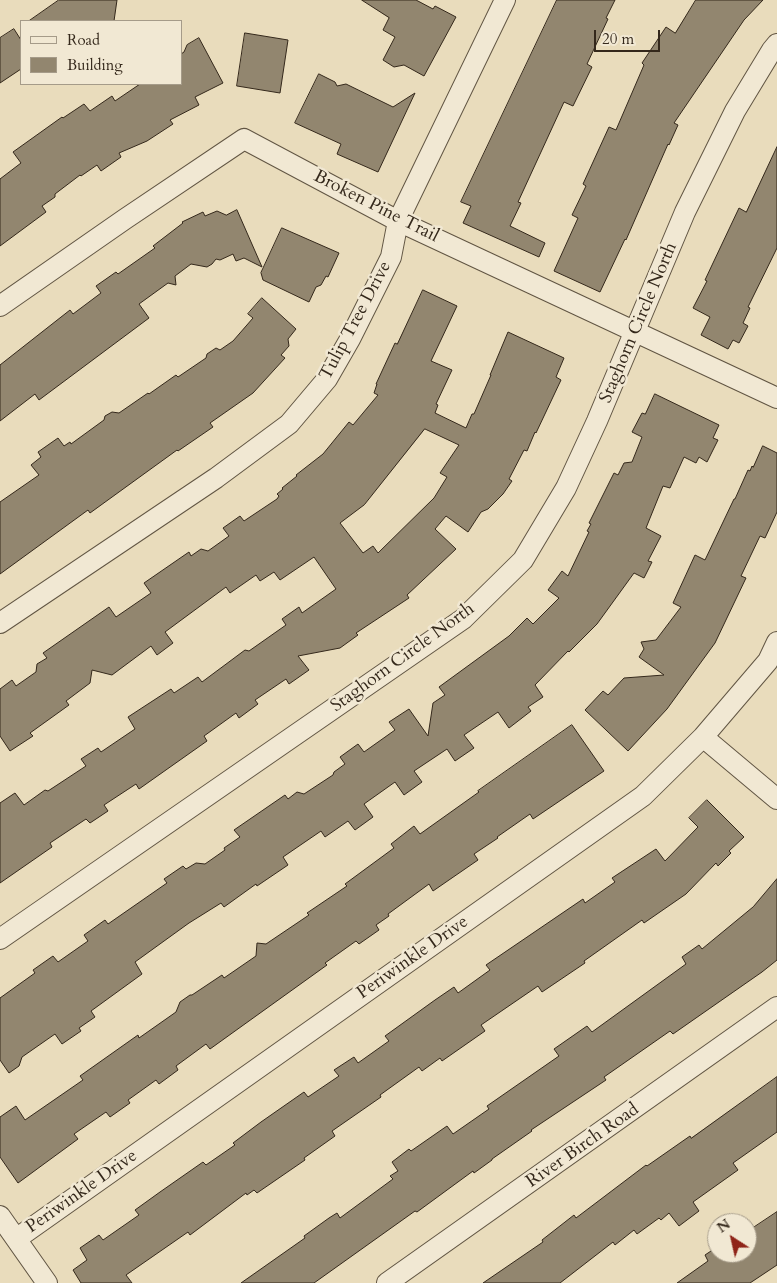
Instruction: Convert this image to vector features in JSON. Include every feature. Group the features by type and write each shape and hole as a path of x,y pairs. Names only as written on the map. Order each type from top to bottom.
{"street":[{"name":"Tulip Tree Drive","path":"0,623 216,478 289,424 327,380 350,340 391,257 398,221 505,0"},
{"name":"Staghorn Circle North","path":"0,940 463,619 523,560 566,488 597,422 685,212 735,111 777,44"},
{"name":"Broken Pine Trail","path":"0,306 244,139 398,221 777,398"},
{"name":"Periwinkle Drive","path":"16,1239 642,796 703,737 768,661 777,642"},
{"path":"703,737 777,799"},
{"name":"River Birch Road","path":"387,1283 777,1007"},
{"path":"0,1216 47,1283"}],"building":[{"path":"59,0 117,0 114,20 30,20"},
{"path":"362,0 416,0 433,9 435,6 456,17 424,76 404,65 394,67 383,60 395,37 383,30 389,18"},
{"path":"557,0 615,0 587,64 592,67 573,106 564,102 518,202 521,203 510,226 545,243 539,257 463,223 471,206 461,202"},
{"path":"696,0 763,0 744,20 674,123 678,125 626,240 600,292 554,271 578,218 572,215 586,186 583,184 609,127 616,130 644,65 642,63 666,27 675,33"},
{"path":"14,29 20,38 20,70 0,83 0,38"},
{"path":"245,33 288,40 280,93 237,86"},
{"path":"199,38 223,83 195,97 199,105 170,120 173,124 147,141 119,153 121,157 101,171 97,165 80,175 42,206 46,212 0,246 0,179 21,163 13,152 62,117 84,104 90,111 112,96 115,101 139,85 182,85 182,53 187,45"},
{"path":"319,74 335,82 337,86 346,84 393,107 415,93 378,172 337,154 341,144 295,123"},
{"path":"777,147 777,248 748,307 750,308 743,323 748,326 739,343 733,340 728,349 701,335 710,317 693,308 739,208 746,212"},
{"path":"237,210 262,267 244,258 236,261 233,254 220,260 216,259 207,267 191,264 175,276 176,285 168,283 139,304 149,318 39,400 35,394 0,421 0,365 70,310 73,314 101,293 96,286 116,272 118,274 155,248 153,246 182,222 203,212 205,216 217,211 226,215"},
{"path":"282,228 339,253 328,277 326,276 321,285 316,287 309,302 263,280 261,273"},
{"path":"423,290 457,306 431,361 452,370 436,404 438,405 435,413 466,428 472,414 474,414 508,332 564,358 556,377 561,380 527,451 524,450 509,479 512,481 503,494 488,509 481,512 468,532 446,516 435,529 456,549 407,595 409,598 356,633 358,635 340,648 298,656 309,670 289,684 286,679 255,700 258,704 239,718 236,713 204,736 207,741 139,789 136,784 104,805 108,811 90,823 86,819 50,843 52,847 0,883 0,803 15,793 24,805 45,790 48,791 86,766 81,759 98,748 101,752 135,729 128,717 171,689 174,693 198,677 202,682 245,650 249,651 286,625 282,619 299,607 302,613 336,589 314,557 280,580 274,572 260,581 256,575 230,593 226,587 165,632 173,643 157,655 151,646 112,675 92,670 90,683 66,701 69,705 30,733 33,736 10,751 0,736 0,689 12,680 16,686 36,672 37,664 47,658 43,653 109,607 116,617 151,593 144,583 189,552 191,556 201,549 208,551 229,536 223,528 240,516 244,521 277,499 279,496 277,494 282,488 323,454 349,422 353,425 378,395 374,393 376,384 395,343 397,344","holes":["425,429 459,445 440,473 447,477 434,498 378,553 373,546 363,553 340,523 364,505"]},
{"path":"262,298 296,329 288,339 289,346 281,355 285,358 253,393 210,423 213,427 177,450 90,513 88,510 0,574 0,502 39,475 31,465 41,457 38,452 58,438 64,446 70,442 71,444 104,420 105,416 112,412 119,413 176,375 178,377 206,358 207,354 216,348 220,350 233,341 253,318 248,314"},
{"path":"655,394 719,425 713,438 718,440 707,462 699,457 696,463 684,457 670,488 663,486 646,528 661,536 648,561 652,562 644,578 634,573 597,624 535,685 543,697 528,707 531,711 509,728 498,712 464,735 474,748 455,761 447,749 414,771 422,782 404,795 395,782 364,804 373,817 355,830 348,821 325,837 321,831 283,857 288,865 257,886 256,884 224,907 221,903 189,923 135,962 142,974 91,1011 95,1017 79,1028 81,1031 62,1044 55,1034 22,1057 19,1066 9,1073 0,1060 0,998 35,973 33,970 53,956 58,962 88,941 84,935 105,920 108,924 167,883 164,879 183,866 186,869 196,863 205,864 240,837 234,830 285,795 288,799 297,792 304,794 333,775 334,772 345,764 340,757 358,744 364,752 395,730 389,722 409,709 428,736 433,703 445,695 439,687 509,636 527,618 533,624 559,598 548,590 562,571 568,576 589,532 587,531 591,524 589,523 614,473 618,475 624,463 632,462 642,437 632,432 642,413 645,414"},
{"path":"763,446 777,453 777,512 765,538 760,536 741,576 746,578 715,643 667,709 628,751 585,710 603,691 608,695 624,678 664,675 639,657 644,649 641,642 656,640 681,607 673,603 695,555 705,560 748,470 750,471 753,467"},
{"path":"572,725 604,771 533,819 530,814 497,837 474,854 478,860 433,891 429,884 376,925 379,930 359,944 356,941 325,963 327,965 210,1049 206,1044 176,1066 178,1070 159,1084 156,1080 128,1100 130,1103 110,1117 106,1112 74,1134 78,1139 18,1183 0,1157 0,1117 16,1106 25,1120 83,1080 80,1076 138,1035 139,1038 176,1012 180,1002 222,975 224,978 256,956 257,943 266,944 309,915 307,913 347,886 345,884 394,848 391,844 414,826 420,834"},
{"path":"707,800 744,837 729,851 731,853 718,866 716,863 686,894 644,923 642,920 584,961 585,963 542,992 538,986 481,1025 485,1031 442,1061 440,1058 422,1071 419,1067 380,1095 381,1097 332,1131 335,1136 304,1158 305,1160 257,1193 254,1190 247,1195 246,1193 190,1235 188,1232 126,1275 132,1283 81,1283 73,1270 87,1260 80,1248 99,1235 103,1240 139,1215 135,1210 203,1162 206,1165 235,1145 233,1143 304,1092 308,1097 339,1076 334,1070 354,1057 358,1063 389,1041 385,1036 454,987 458,993 490,970 486,965 583,899 585,903 615,882 612,878 656,849 665,861 698,827 689,818"},
{"path":"777,879 777,960 762,972 673,1034 670,1031 604,1077 606,1080 531,1130 474,1173 473,1171 314,1283 241,1283 305,1238 304,1236 329,1218 337,1213 340,1218 393,1179 390,1176 398,1171 392,1162 409,1149 411,1151 447,1126 453,1134 489,1109 487,1106 559,1056 554,1049 587,1026 592,1032 686,964 682,957 699,945 702,949 753,907"},
{"path":"777,1077 777,1132 733,1163 738,1170 693,1202 699,1211 679,1226 669,1213 637,1234 634,1230 615,1245 613,1242 560,1283 483,1283 543,1242 542,1240 574,1215 576,1218 646,1165 690,1136 691,1138"},
{"path":"777,1212 777,1265 750,1283 677,1283 707,1262 757,1263 757,1225"}]}
